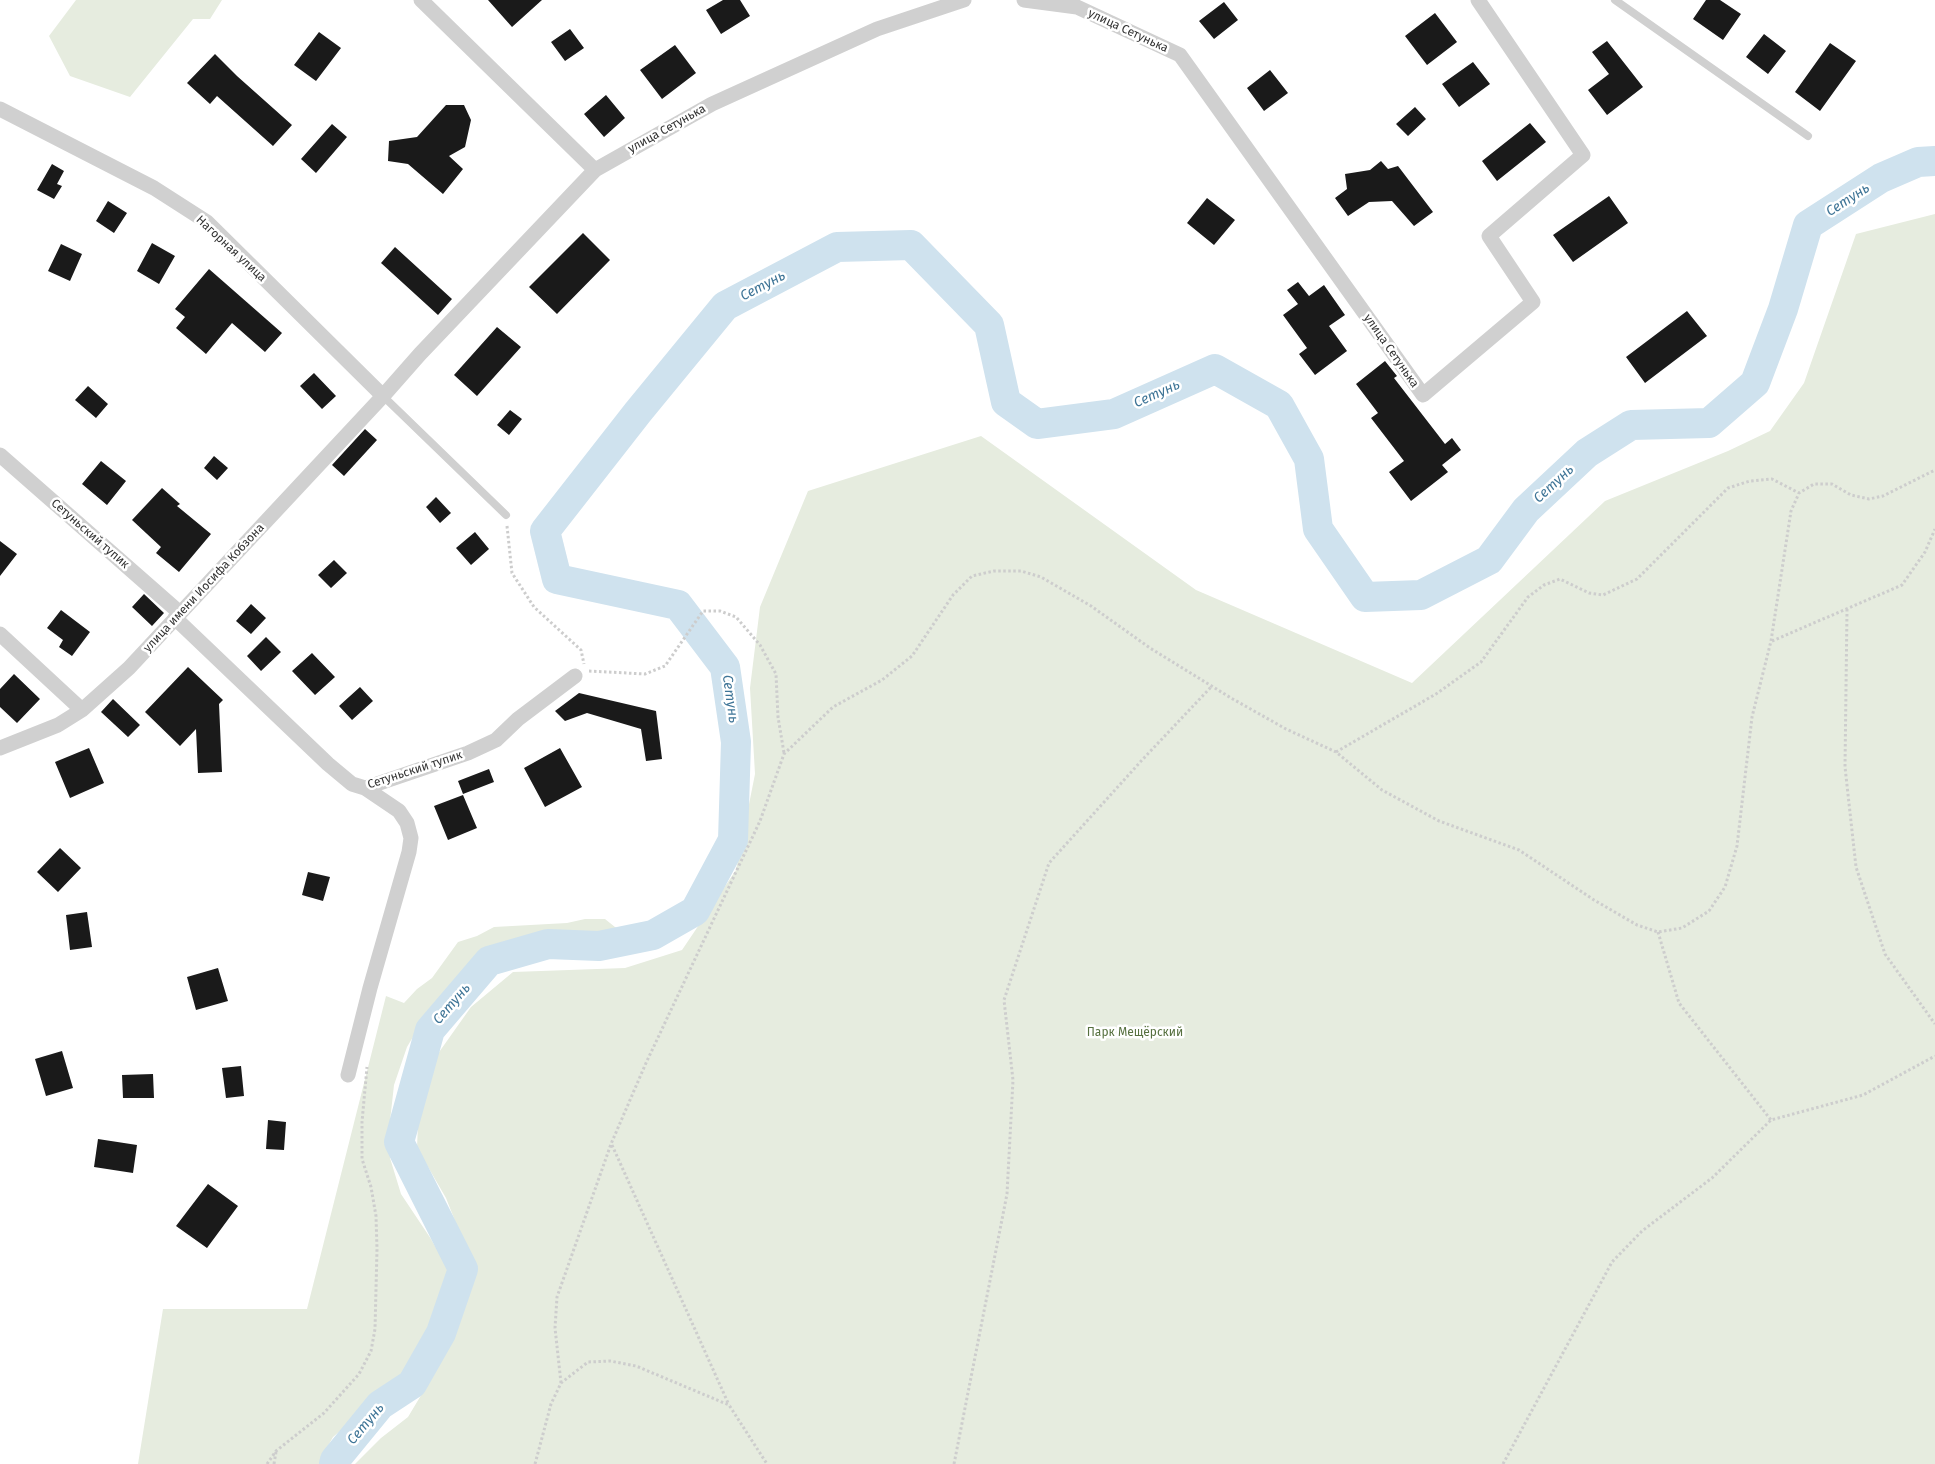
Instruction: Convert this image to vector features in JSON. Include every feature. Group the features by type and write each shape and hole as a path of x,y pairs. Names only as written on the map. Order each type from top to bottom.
{"street":[{"path":"421,0 595,170"},
{"name":"улица Сетунька","path":"384,396 420,354 595,170 712,104 876,29 964,0"},
{"name":"улица Сетунька","path":"1024,0 1076,7 1180,55 1423,395 1533,302 1489,236 1584,155 1478,0"},
{"name":"Нагорная улица","path":"0,109 154,188 207,222 384,396"},
{"name":"улица имени Иосифа Кобзона","path":"0,748 58,725 82,710 129,668 384,396"},
{"name":"Сетуньский тупик","path":"0,455 177,616 328,764 352,784 365,788 468,753 496,740 518,719 575,676"},
{"path":"0,634 82,710"},
{"path":"348,1076 370,988 409,852 411,838 407,823 399,811 365,788"}],"lane":[{"path":"1614,0 1808,136"},
{"path":"384,396 506,515"}],"path":[{"path":"561,1383 555,1328 558,1297 611,1144 646,1063 760,820 784,754 833,707 882,680 912,656 953,595 972,576 994,571 1021,571 1041,576 1091,606 1150,648 1212,686 1286,729 1336,752 1382,790 1439,821 1519,850 1594,900 1637,925 1658,932 1682,928 1709,911 1725,887 1737,846 1752,717 1772,641 1791,511 1799,493 1814,484 1832,484 1851,495 1869,499 1883,496 1935,470"},
{"path":"1336,752 1436,694 1481,662 1528,598 1544,585 1560,579 1589,593 1603,595 1637,579 1728,488 1750,481 1772,479 1799,493"},
{"path":"506,515 512,573 534,607 582,650 586,671 645,674 665,666 703,611 720,611 736,616 764,652 776,674 778,717 784,754"},
{"path":"1772,641 1902,585 1925,552 1935,529"},
{"path":"1847,609 1846,767 1856,867 1885,954 1935,1024"},
{"path":"954,1464 1007,1194 1014,1080 1004,1000 1049,863 1212,686"},
{"path":"1658,932 1679,1003 1771,1120"},
{"path":"1503,1464 1612,1262 1642,1231 1712,1178 1771,1120 1863,1095 1935,1056"},
{"path":"267,1464 276,1452 324,1413 359,1374 371,1351 375,1329 377,1249 376,1216 371,1187 362,1159 362,1122 367,1065"},
{"path":"611,1144 729,1406 767,1464"},
{"path":"535,1464 551,1404 561,1383 588,1362 610,1361 636,1366 729,1406"},
{"path":"274,1464 276,1452"}],"green space":[{"path":"76,0 222,0 210,19 193,19 130,97 70,76 49,36"},
{"name":"Парк Мещёрский","path":"1935,214 1935,1464 355,1464 381,1438 408,1417 432,1377 458,1315 465,1306 463,1241 446,1198 417,1148 419,1099 437,1055 471,1007 513,972 625,968 682,950 736,870 755,774 750,688 760,607 808,491 981,436 1196,590 1412,683 1605,501 1728,451 1770,431 1804,383 1856,234"},
{"path":"585,919 605,919 620,931 598,937 521,945 490,954 426,1015 407,1047 394,1085 390,1121 390,1158 401,1194 431,1239 449,1271 450,1290 445,1309 421,1361 333,1437 324,1453 321,1464 138,1464 163,1309 307,1309 386,996 404,1003 417,989 432,978 458,942 477,936 494,927 567,923"}],"building":[{"path":"488,0 542,0 512,27"},
{"path":"723,0 740,0 750,16 721,34 706,10"},
{"path":"1706,0 1720,0 1741,14 1723,40 1693,19"},
{"path":"1224,2 1238,20 1214,39 1199,21"},
{"path":"1435,13 1457,42 1427,65 1405,36"},
{"path":"570,29 584,48 565,61 551,42"},
{"path":"319,32 341,48 316,81 294,65"},
{"path":"1764,34 1786,51 1768,74 1746,57"},
{"path":"1607,41 1643,87 1607,115 1588,90 1609,74 1592,52"},
{"path":"1830,43 1856,61 1820,111 1795,92"},
{"path":"675,45 696,73 662,99 640,70"},
{"path":"215,54 292,125 273,146 217,96 210,104 187,83"},
{"path":"1473,62 1490,84 1459,107 1442,84"},
{"path":"1270,70 1288,93 1264,111 1247,88"},
{"path":"606,95 625,118 604,137 584,114"},
{"path":"446,105 464,105 471,120 465,147 449,156 463,169 443,194 408,164 388,161 389,141 417,137"},
{"path":"1415,107 1426,119 1408,136 1396,124"},
{"path":"1530,123 1546,142 1497,181 1482,161"},
{"path":"332,124 347,137 316,173 301,159"},
{"path":"1381,161 1388,169 1398,166 1433,212 1414,226 1392,201 1369,202 1348,216 1335,198 1347,189 1345,174 1370,170"},
{"path":"52,164 64,171 57,184 62,186 54,199 37,190"},
{"path":"1609,196 1628,223 1573,262 1553,235"},
{"path":"1207,198 1235,220 1214,245 1187,223"},
{"path":"108,201 127,213 114,233 96,221"},
{"path":"583,233 610,260 557,314 529,287"},
{"path":"152,243 175,256 159,284 137,271"},
{"path":"61,244 82,254 70,281 48,271"},
{"path":"395,247 452,299 438,315 381,263"},
{"path":"209,269 282,333 265,352 232,323 206,354 176,328 185,317 175,309"},
{"path":"1298,282 1309,296 1324,285 1345,315 1329,326 1347,351 1315,375 1299,354 1307,348 1283,315 1298,304 1287,290"},
{"path":"1687,311 1707,336 1645,383 1626,357"},
{"path":"497,327 521,347 477,396 454,375"},
{"path":"1385,361 1397,376 1394,378 1445,444 1452,438 1461,450 1442,465 1448,472 1411,501 1389,472 1404,461 1371,418 1378,413 1356,384"},
{"path":"314,373 336,396 322,409 300,386"},
{"path":"88,386 108,404 96,418 75,400"},
{"path":"510,410 522,419 509,435 497,425"},
{"path":"365,429 377,440 344,476 332,465"},
{"path":"214,456 228,468 217,480 204,468"},
{"path":"101,461 126,481 107,505 82,484"},
{"path":"162,488 180,504 177,506 211,534 179,572 156,553 161,547 132,520"},
{"path":"436,497 451,513 440,523 426,507"},
{"path":"475,532 489,549 471,565 456,548"},
{"path":"0,541 17,554 0,576"},
{"path":"334,560 347,573 331,588 318,575"},
{"path":"144,594 164,613 152,626 132,607"},
{"path":"251,604 266,618 251,634 236,621"},
{"path":"61,610 90,632 72,656 59,647 63,640 47,628"},
{"path":"266,637 281,652 261,671 247,656"},
{"path":"312,653 335,677 315,695 292,671"},
{"path":"188,667 223,700 219,704 222,772 198,773 196,729 180,746 145,712"},
{"path":"14,674 40,699 17,723 0,707 0,689"},
{"path":"360,687 373,701 352,720 339,706"},
{"path":"579,693 656,711 662,759 646,761 641,729 587,713 565,721 555,711"},
{"path":"113,699 140,725 128,737 101,712"},
{"path":"89,748 104,783 70,798 55,762"},
{"path":"560,748 582,787 545,807 524,768"},
{"path":"489,769 494,782 463,794 458,781"},
{"path":"463,795 477,828 448,840 434,806"},
{"path":"60,848 81,868 58,892 37,872"},
{"path":"308,872 330,877 323,901 302,895"},
{"path":"87,912 92,947 70,950 66,915"},
{"path":"218,968 228,1001 196,1010 187,977"},
{"path":"62,1051 73,1088 46,1096 35,1059"},
{"path":"241,1066 244,1096 226,1098 222,1068"},
{"path":"153,1074 154,1098 123,1098 122,1075"},
{"path":"268,1120 286,1122 284,1150 266,1149"},
{"path":"98,1139 137,1145 133,1173 94,1167"},
{"path":"208,1184 238,1206 207,1248 176,1226"}],"waterway":[{"name":"Сетунь","path":"334,1464 335,1460 380,1405 412,1384 441,1333 463,1269 399,1142 430,1030 489,961 548,944 599,946 653,935 695,911 733,840 736,742 725,667 678,605 557,579 545,531 638,412 725,306 837,247 911,245 989,325 1006,402 1037,424 1114,414 1215,369 1279,405 1309,459 1318,529 1365,597 1421,595 1489,560 1526,510 1587,453 1631,425 1709,423 1755,383 1783,309 1808,225 1881,178 1918,162 1935,161"}]}
